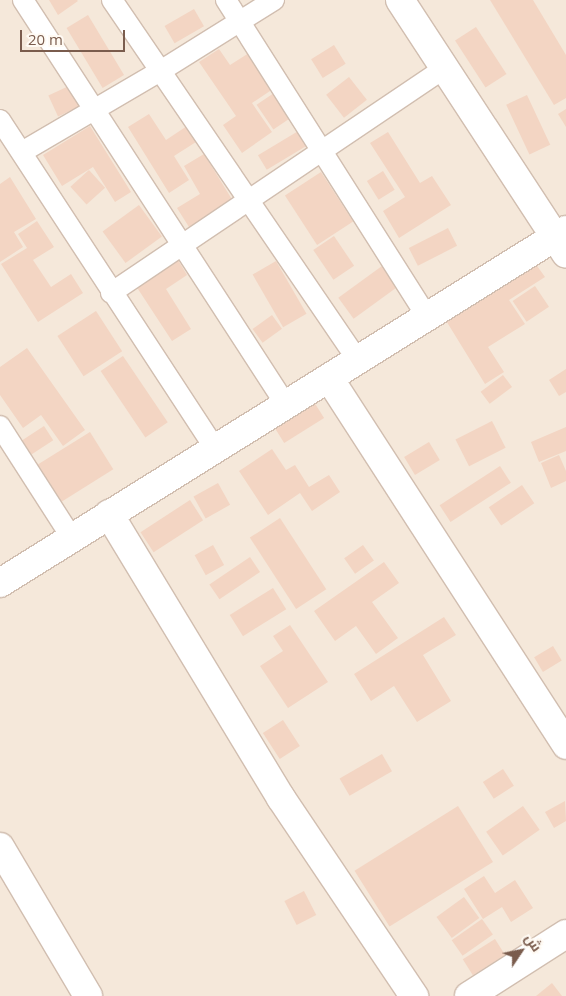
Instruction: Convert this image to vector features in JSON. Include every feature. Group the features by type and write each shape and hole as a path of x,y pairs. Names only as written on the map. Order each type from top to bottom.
{"street":[{"path":"0,582 427,317 562,240 444,68 400,0"},
{"path":"329,378 566,745"},
{"path":"109,514 281,798 414,996"},
{"path":"0,846 88,996"},
{"path":"469,996 566,934"}],"lane":[{"path":"23,0 180,246 286,405"},
{"path":"112,0 162,70 358,360"},
{"path":"226,0 323,150 427,317"},
{"path":"22,152 162,70 274,0"},
{"path":"111,293 444,68"},
{"path":"0,120 111,293 215,449"},
{"path":"0,426 72,538"}],"shaded area":[{"path":"0,0 566,0 566,996 0,996"}],"building":[{"path":"49,0 77,0 78,1 58,15"},
{"path":"490,0 533,0 566,55 566,98 554,105"},
{"path":"194,9 204,26 175,43 165,26"},
{"path":"88,15 124,75 103,88 67,28"},
{"path":"476,27 506,74 486,88 455,41"},
{"path":"334,45 346,64 323,78 311,59"},
{"path":"219,49 230,65 249,53 273,89 252,103 272,132 242,153 223,125 236,116 199,62"},
{"path":"349,77 367,100 344,118 326,95"},
{"path":"71,85 81,106 58,116 48,96"},
{"path":"274,93 291,118 273,130 257,105"},
{"path":"527,95 550,145 529,155 506,105"},
{"path":"566,109 566,127 558,114"},
{"path":"149,114 166,140 187,126 196,142 174,156 189,180 169,193 128,127"},
{"path":"90,126 131,192 115,202 93,167 62,186 43,155"},
{"path":"300,130 309,145 267,170 258,155"},
{"path":"388,132 420,183 432,176 451,205 399,238 383,211 405,197 370,143"},
{"path":"204,154 233,201 189,227 177,208 200,194 184,166"},
{"path":"89,170 105,188 86,205 70,187"},
{"path":"383,171 395,190 379,200 367,181"},
{"path":"321,172 353,221 317,245 285,195"},
{"path":"10,177 36,219 14,232 23,247 0,262 0,184"},
{"path":"139,205 162,237 126,263 103,231"},
{"path":"37,221 54,247 33,260 51,287 71,274 83,293 38,322 1,264 27,248 18,234"},
{"path":"448,228 457,246 418,266 409,248"},
{"path":"334,236 354,266 333,280 313,250"},
{"path":"178,260 187,275 166,289 191,329 172,341 136,286"},
{"path":"276,261 306,314 283,327 253,274"},
{"path":"535,263 545,277 509,300 525,324 488,347 504,372 485,384 445,319"},
{"path":"382,266 397,287 354,319 338,298"},
{"path":"535,286 549,307 527,322 513,301"},
{"path":"96,311 122,351 84,376 57,336"},
{"path":"272,315 282,329 263,343 253,329"},
{"path":"27,348 85,430 63,446 41,415 23,428 0,395 0,367"},
{"path":"123,356 168,422 145,437 101,371"},
{"path":"566,369 566,392 559,396 549,380"},
{"path":"503,375 512,387 490,404 481,392"},
{"path":"314,402 324,418 284,443 274,427"},
{"path":"492,421 506,448 469,466 455,440"},
{"path":"44,426 53,440 31,454 22,440"},
{"path":"566,427 566,451 539,462 531,442"},
{"path":"90,432 113,469 61,502 37,465"},
{"path":"429,442 440,460 415,475 404,457"},
{"path":"272,449 286,470 295,465 309,487 329,475 340,492 312,511 300,493 268,515 239,471"},
{"path":"559,455 566,471 566,481 551,488 541,463"},
{"path":"500,466 511,483 451,522 440,505"},
{"path":"218,483 230,505 206,518 194,497"},
{"path":"522,485 534,503 501,526 489,507"},
{"path":"190,500 203,520 154,552 141,532"},
{"path":"280,518 326,589 296,609 250,538"},
{"path":"213,545 224,565 206,575 195,555"},
{"path":"363,545 374,561 355,574 344,558"},
{"path":"250,557 260,572 219,599 209,584"},
{"path":"384,562 399,583 372,602 398,638 376,654 356,626 335,641 314,611"},
{"path":"273,588 286,609 243,636 230,615"},
{"path":"444,617 456,635 423,655 451,701 417,722 394,686 371,701 354,674"},
{"path":"290,625 328,682 288,708 260,666 283,651 273,636"},
{"path":"553,646 562,661 543,672 534,657"},
{"path":"283,720 300,746 280,759 263,733"},
{"path":"382,754 392,771 350,796 340,778"},
{"path":"503,769 514,786 494,799 483,782"},
{"path":"565,801 566,821 554,828 545,812"},
{"path":"458,806 493,862 390,927 355,871"},
{"path":"523,806 540,830 503,856 486,832"},
{"path":"484,876 495,893 515,880 533,908 511,922 502,907 483,919 464,889"},
{"path":"304,891 316,915 297,925 284,901"},
{"path":"464,897 479,918 452,938 436,917"},
{"path":"482,919 493,935 463,956 452,940"},
{"path":"495,939 505,955 473,975 463,959"},
{"path":"552,983 562,996 536,996"}]}
